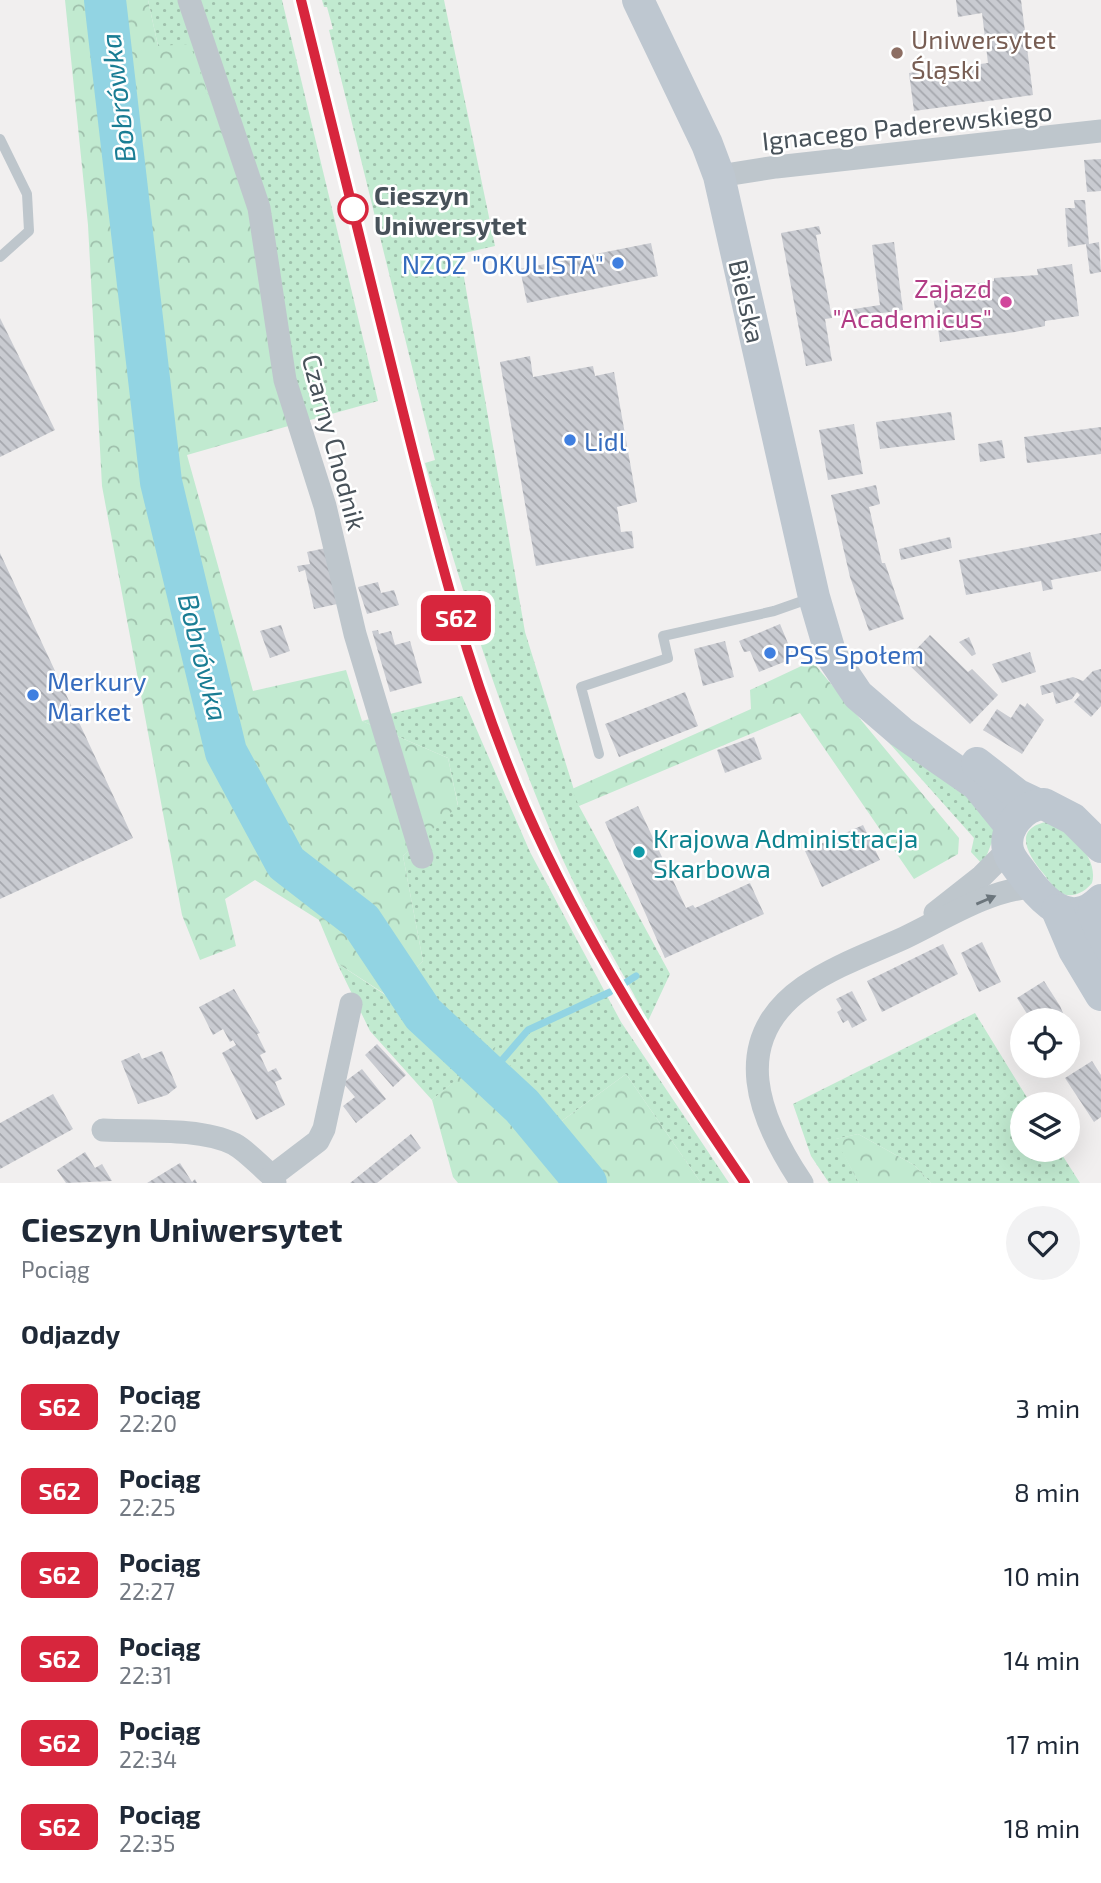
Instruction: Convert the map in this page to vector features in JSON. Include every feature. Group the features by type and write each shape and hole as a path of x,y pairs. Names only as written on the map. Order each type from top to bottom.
{"street":[{"name":"Czarny Chodnik","path":"189,0 259,208 285,380 325,506 355,634 422,857"},
{"name":"Bielska","path":"638,0 707,144 719,176 817,606 831,655 858,695 901,732 977,785 1009,839 1032,887 1047,905 1057,910"},
{"name":"Ignacego Paderewskiego","path":"719,176 776,167 1101,131"},
{"name":"Bielska","path":"817,606 870,682 888,699 1018,795 1037,804 1052,806 1073,819 1101,847"},
{"path":"902,939 982,876 1009,839 1020,814 1037,804"},
{"path":"802,1183 772,1134 762,1108 756,1075 761,1043 783,1005 805,986 902,939 998,895 1032,887"},
{"path":"1098,903 1072,912 1057,910 1073,950 1101,995"},
{"path":"1098,903 1091,927 1101,959"},
{"path":"103,1130 183,1133 217,1139 234,1144 273,1179 318,1141 351,1004"}],"lane":[{"path":"0,139 27,194 29,231 0,257"},
{"path":"599,754 581,687 668,658 663,636 774,611 817,606"}],"green space":[{"path":"65,0 148,0 158,46 190,44 246,200 292,425 187,455 253,691 346,670 362,721 448,758 458,806 403,856 423,961 388,996 337,963 319,920 255,880 225,899 236,946 200,960 182,915 102,486 88,225"},
{"path":"148,0 282,0 378,401 292,425 158,46"},
{"path":"322,0 444,0 495,246 460,254 525,632 579,806 670,974 648,1021 593,921 542,811 505,713 455,564 425,463 435,460 329,30 333,29 327,7 324,7"},
{"path":"812,661 959,838 958,854 914,879 800,713 579,806 572,789 751,709 750,690"},
{"path":"462,696 530,852 621,1022 729,1183 701,1183 626,1074 559,1123 495,1048 432,1100 370,1031 337,963 387,996 423,961 403,856 458,805 448,758 362,721"},
{"path":"858,708 990,814 995,834 983,865 971,852 974,838"},
{"path":"1051,821 1074,838 1091,864 1092,883 1079,893 1067,895 1057,890 1028,849 1026,841 1031,829"},
{"path":"975,1013 1010,1070 1010,1078 1015,1078 1024,1092 1010,1092 1010,1162 1067,1162 1080,1183 931,1183 914,1165 858,1134 836,1139 859,1183 829,1183 811,1156 793,1104"},
{"path":"495,1047 559,1123 626,1074 701,1183 458,1183 453,1177 432,1100"},
{"path":"858,1134 914,1165 931,1183 859,1183 835,1139"}],"building":[{"path":"956,0 1021,0 1033,95 914,111 909,73 988,63 982,13 958,17"},
{"path":"1101,159 1101,191 1087,192 1084,160"},
{"path":"1074,200 1085,200 1089,244 1099,242 1101,272 1090,274 1086,244 1068,247 1065,208 1075,208"},
{"path":"819,226 821,234 816,235 832,318 825,319 832,361 806,366 781,233"},
{"path":"894,242 903,310 842,319 841,311 880,305 872,245"},
{"path":"651,243 658,276 527,303 520,269"},
{"name":"Zajazd \"Academicus\"","path":"1072,264 1079,316 1045,321 1045,326 1015,332 940,342 932,289 994,281 994,278 1038,275 1037,269"},
{"path":"0,318 55,430 0,457"},
{"name":"Lidl","path":"530,356 533,377 593,366 595,376 614,372 637,502 617,507 621,532 632,531 634,548 536,566 500,362"},
{"path":"951,412 955,440 880,449 876,422"},
{"path":"854,424 863,474 828,480 819,430"},
{"path":"1101,427 1101,454 1027,463 1024,437"},
{"path":"1002,440 1005,458 980,462 978,444"},
{"path":"876,485 880,504 869,507 882,563 885,563 904,619 869,631 850,577 831,495"},
{"path":"1101,533 1101,571 1051,580 1053,589 1043,591 1041,581 966,595 959,560"},
{"path":"950,537 952,548 901,560 899,549"},
{"path":"326,548 342,603 314,609 305,570 299,572 297,566 310,564 307,552"},
{"name":"Merkury Market","path":"0,553 133,838 0,899"},
{"path":"378,582 381,593 394,590 399,605 367,614 358,587"},
{"path":"780,624 794,658 759,672 750,651 744,652 739,641"},
{"path":"281,625 290,651 270,658 260,631"},
{"path":"378,630 379,634 391,631 395,645 410,641 422,683 390,692 372,631"},
{"path":"930,635 968,672 972,669 998,695 970,724 905,661"},
{"path":"969,637 976,654 972,656 959,642"},
{"path":"725,641 734,677 703,686 694,649"},
{"path":"1030,652 1036,672 1002,683 992,664"},
{"path":"1101,669 1101,706 1091,717 1074,702 1080,695 1077,692 1072,699 1056,704 1053,692 1042,695 1040,686 1073,677 1083,681 1093,671"},
{"path":"685,692 698,726 619,757 605,724"},
{"path":"1027,703 1044,720 1022,754 983,730 997,709 1011,718 1020,704 1025,707"},
{"path":"754,737 762,759 725,773 717,750"},
{"name":"Krajowa Administracja Skarbowa","path":"638,806 686,908 693,905 695,908 750,883 764,914 665,958 605,822"},
{"path":"863,825 880,860 822,887 805,851"},
{"path":"982,942 1001,982 979,992 961,953"},
{"path":"943,944 958,974 882,1012 867,981"},
{"path":"1044,981 1061,1008 1023,1008 1017,998"},
{"path":"234,989 260,1033 257,1034 266,1052 260,1055 268,1072 276,1068 282,1079 275,1082 285,1105 256,1120 222,1053 236,1045 233,1040 230,1042 223,1029 213,1035 199,1007"},
{"path":"852,991 867,1020 852,1028 848,1020 843,1023 837,1012 842,1009 836,999"},
{"path":"377,1044 406,1075 393,1087 365,1055"},
{"path":"162,1051 177,1087 167,1095 138,1104 121,1061 139,1053 142,1059"},
{"path":"1092,1061 1101,1075 1101,1117 1094,1122 1080,1101 1080,1092 1074,1092 1065,1078 1080,1078 1080,1069"},
{"path":"362,1069 386,1099 356,1123 343,1106 355,1097 343,1083"},
{"path":"53,1094 73,1129 0,1169 0,1123"},
{"path":"411,1134 421,1148 377,1183 350,1183"},
{"path":"85,1152 95,1168 102,1164 112,1181 66,1183 57,1170"},
{"path":"180,1163 192,1182 195,1179 197,1183 147,1183"}],"waterway":[{"name":"Bobrówka","path":"105,0 161,482 226,752 286,863 361,921 423,1014 522,1106 586,1183"},
{"path":"625,983 636,976"},
{"path":"490,1074 528,1030 610,992"}],"railway":[{"path":"301,0 436,542 467,650 504,756 549,857 599,953 655,1047 745,1183"}],"train":[{"name":"S62","path":"301,0 439,561 490,720 525,806 581,922 664,1063 745,1183"}],"place":[{"name":"Uniwersytet Śląski","path":"897,53"},
{"name":"Cieszyn Uniwersytet","path":"353,209"},
{"name":"NZOZ \"OKULISTA\"","path":"618,263"},
{"name":"Zajazd \"Academicus\"","path":"1006,302"},
{"name":"Lidl","path":"570,440"},
{"name":"PSS Społem","path":"770,653"},
{"name":"Merkury Market","path":"33,695"},
{"name":"Krajowa Administracja Skarbowa","path":"639,852"}]}
